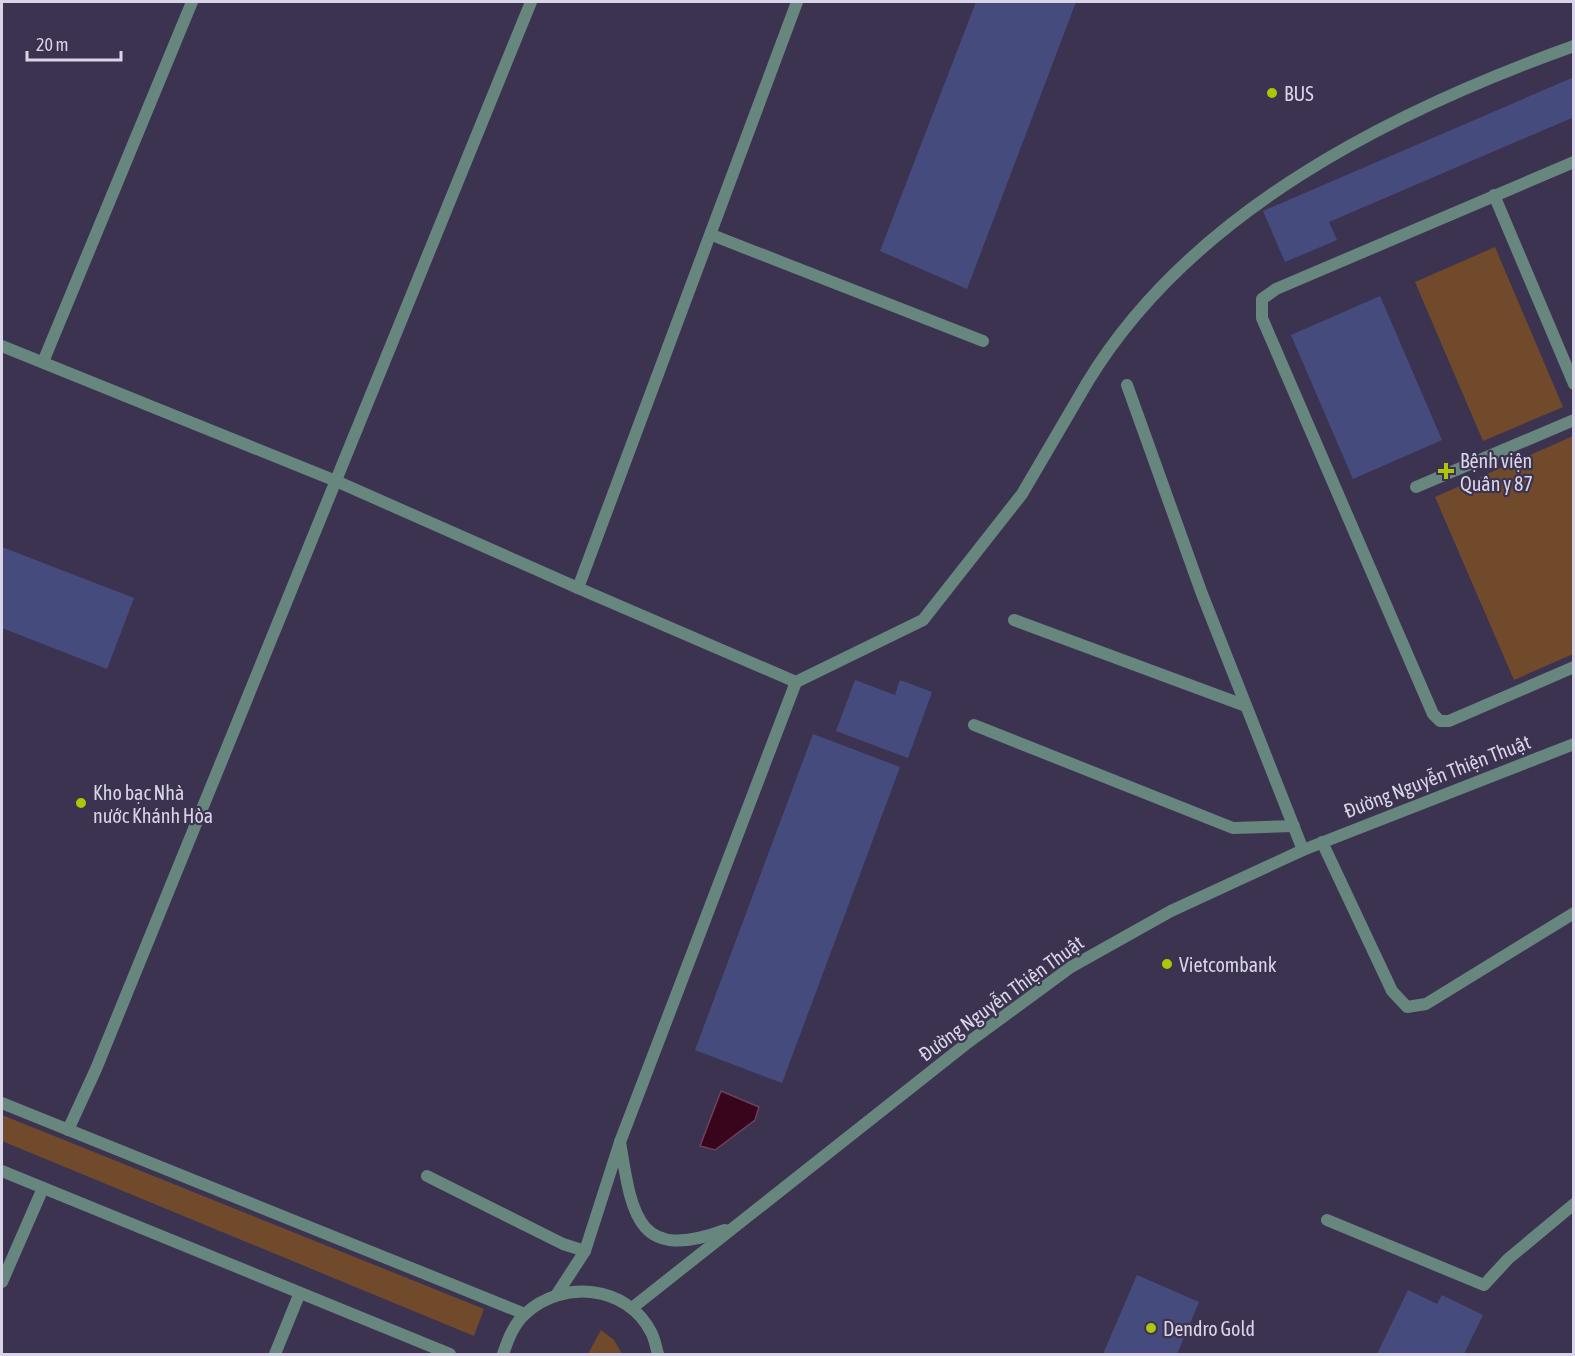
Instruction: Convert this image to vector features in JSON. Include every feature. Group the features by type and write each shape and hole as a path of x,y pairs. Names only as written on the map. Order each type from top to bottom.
{"street":[{"path":"43,362 192,2"},
{"path":"68,1130 96,1069 531,2"},
{"path":"578,588 712,235 797,2"},
{"path":"558,1294 585,1251 620,1142 796,682 923,620 1022,494 1102,359 1162,285 1258,204 1351,145 1406,117 1574,46"},
{"path":"1574,162 1276,290 1262,299 1262,318 1433,714 1440,722 1449,721 1574,667"},
{"path":"1494,195 1574,384"},
{"path":"712,235 982,341"},
{"path":"2,346 336,481 796,682"},
{"path":"1127,385 1202,594 1303,850"},
{"path":"1416,487 1574,420"},
{"path":"1014,620 1246,706"},
{"path":"974,725 1233,828 1294,826"},
{"name":"Đường Nguyễn Thiện Thuật","path":"632,1308 966,1044 1071,967 1171,911 1303,850 1574,744"},
{"path":"1322,842 1392,991 1407,1007 1426,1004 1574,913"},
{"path":"2,1103 525,1314"},
{"path":"620,1142 632,1206 641,1222 651,1233 666,1240 684,1242 734,1227"},
{"path":"2,1171 299,1295 450,1354"},
{"path":"427,1176 563,1244 585,1251"},
{"path":"2,1282 43,1188"},
{"path":"1327,1220 1484,1285 1508,1259 1574,1204"},
{"path":"503,1354 509,1336 525,1314 558,1294 586,1290 608,1295 632,1308 651,1332 658,1354"},
{"path":"275,1354 299,1295"}],"shaded area":[{"path":"1495,247 1563,407 1483,441 1415,282"},
{"path":"1573,436 1573,654 1514,680 1435,497"},
{"path":"721,1091 759,1107 755,1120 715,1150 700,1146"},
{"path":"2,1115 484,1309 474,1336 2,1141"},
{"path":"601,1330 614,1340 622,1354 588,1354"}],"building":[{"path":"976,2 1076,2 967,289 880,251"},
{"path":"1574,77 1574,117 1329,222 1337,240 1285,262 1263,211"},
{"path":"1380,296 1442,440 1353,479 1291,335"},
{"path":"2,547 134,598 107,669 2,628"},
{"path":"855,680 895,695 900,680 932,692 908,758 836,731"},
{"path":"813,734 900,767 782,1083 695,1050"},
{"name":"Dendro Gold","path":"1137,1275 1199,1302 1177,1354 1103,1354"},
{"path":"1408,1290 1437,1304 1442,1295 1483,1315 1464,1354 1377,1354"}],"place":[{"name":"BUS","path":"1272,93"},
{"name":"Bệnh viện Quân y 87","path":"1446,471"},
{"name":"Kho bạc Nhà nước Khánh Hòa","path":"81,803"},
{"name":"Vietcombank","path":"1167,964"},
{"name":"Dendro Gold","path":"1151,1328"}]}
